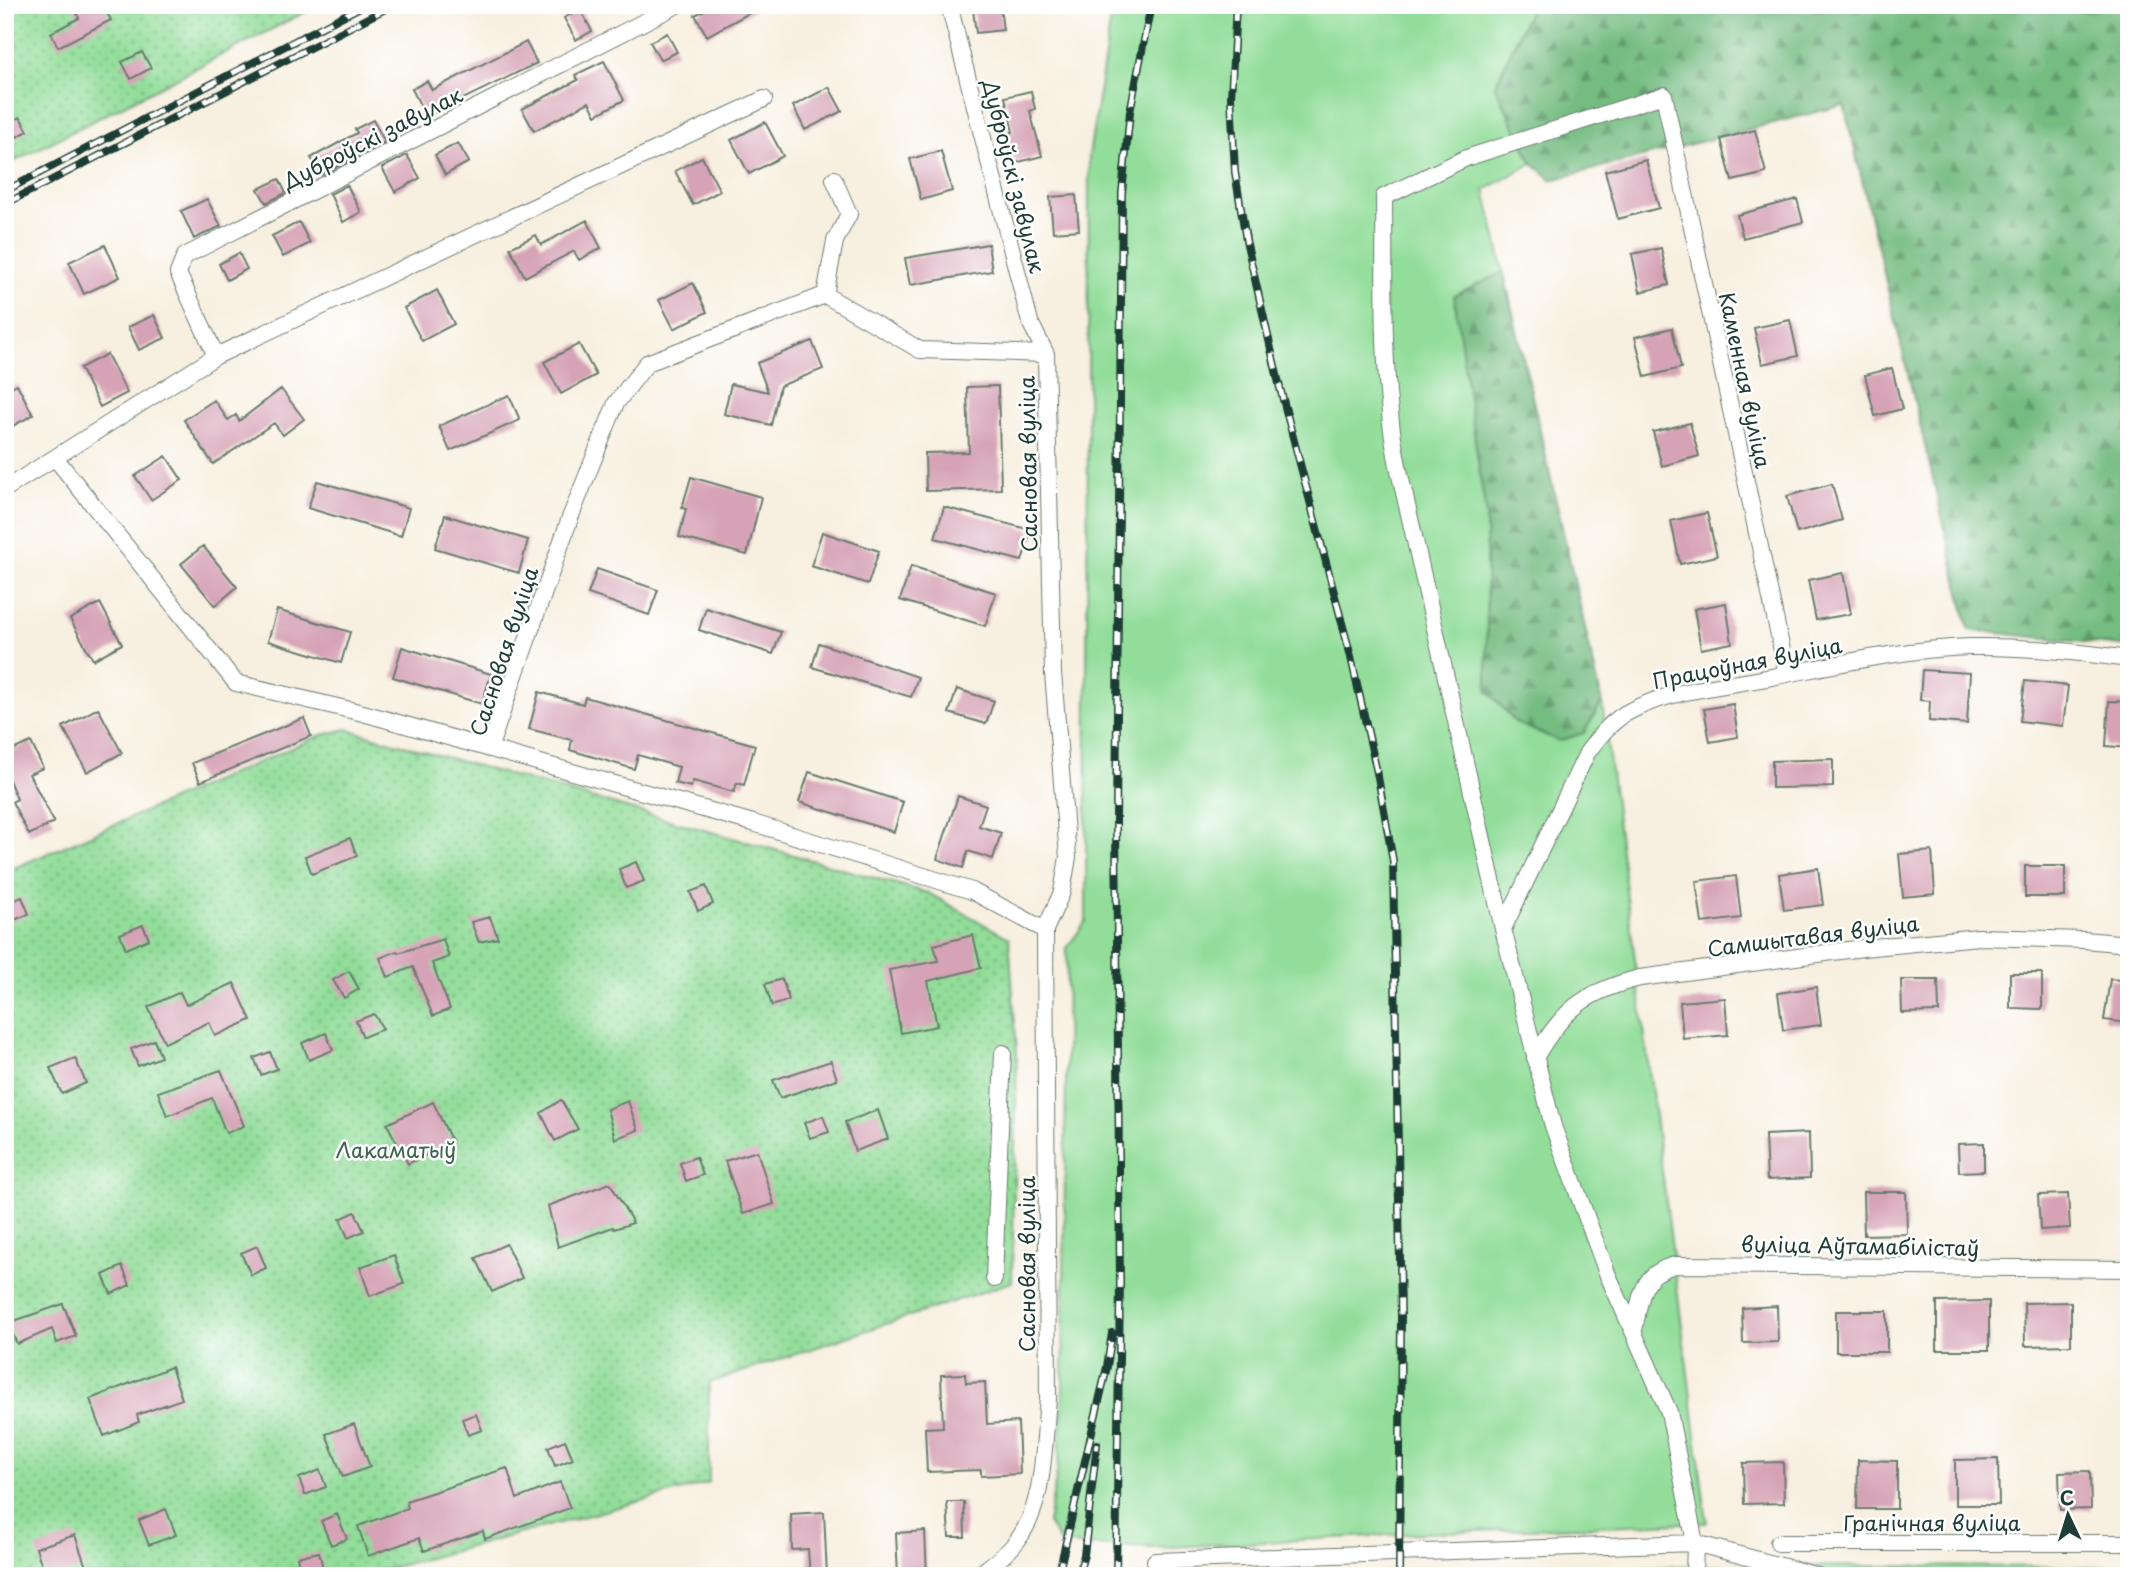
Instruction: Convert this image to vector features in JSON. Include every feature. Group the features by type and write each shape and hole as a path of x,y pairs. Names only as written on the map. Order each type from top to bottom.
{"street":[{"name":"Дуброўскі завулак","path":"216,356 178,273 185,256 677,5"},
{"name":"Дуброўскі завулак","path":"950,5 1031,322 1046,354"},
{"name":"Каменная вуліца","path":"1503,929 1395,455 1387,372 1384,197 1466,158 1664,95 1787,674"},
{"path":"5,489 216,356 764,99"},
{"path":"825,295 835,241 849,214 834,179"},
{"name":"Сасновая вуліца","path":"978,1576 1013,1546 1032,1515 1040,1475 1048,1399 1045,930 1062,892 1068,857 1052,673 1046,354 920,350 825,295 647,363 616,403 570,518 489,749 753,823 972,891 1045,930"},
{"path":"56,459 236,682 363,713 489,749"},
{"name":"Працоўная вуліца","path":"1503,929 1587,753 1614,721 1629,711 1665,697 1903,653 1971,648 2048,650 2129,659"},
{"path":"1503,929 1553,1126 1607,1273 1669,1412 1695,1543 1694,1576"},
{"name":"Самшытавая вуліца","path":"1535,1058 1564,1015 1586,997 1611,985 1640,978 1863,948 1979,937 2129,944"},
{"path":"994,1279 1003,1053"},
{"name":"вуліца Аўтамабілістаў","path":"1634,1330 1643,1287 1655,1272 1675,1265 2129,1269"},
{"path":"1155,1561 1695,1543 1818,1576"},
{"name":"Гранічная вуліца","path":"1778,1543 2129,1543"}],"green space":[{"path":"5,5 319,5 5,166"},
{"path":"1113,5 1532,5 1495,86 1532,163 1485,190 1602,702 1707,1522 1424,1533 1155,1548 1061,1544 1048,1523 1058,1467 1063,1393 1067,948 1086,921 1089,156"},
{"path":"1532,5 2129,5 2129,647 1969,630 1844,105 1552,180 1532,163 1495,86"},
{"path":"1503,272 1602,702 1584,733 1559,741 1516,723 1487,690 1486,516 1454,296"},
{"name":"Лакаматыў","path":"346,729 928,893 1009,938 1017,1053 1012,1282 709,1383 709,1483 361,1576 5,1576 5,872 319,736"},
{"path":"1672,1566 2129,1567 2129,1576 1496,1576"},
{"path":"2075,1567 2129,1567 2129,1576 2070,1576"}],"building":[{"path":"72,5 103,5 111,20 58,47 51,33 79,18"},
{"path":"714,5 764,5 707,36 695,15"},
{"path":"1000,6 1003,30 976,33 973,10"},
{"path":"580,9 592,31 576,40 564,18"},
{"path":"667,33 677,52 660,60 650,42"},
{"path":"526,42 537,63 426,117 412,89 427,81 432,90"},
{"path":"142,52 151,68 131,79 122,62"},
{"path":"604,61 624,100 596,115 589,102 534,131 522,109 578,80 575,75"},
{"path":"829,87 842,111 805,130 793,106"},
{"path":"1031,91 1035,109 1030,111 1042,156 1015,163 1007,134 1013,132 1005,97"},
{"path":"20,117 28,131 5,143 5,125"},
{"path":"373,120 385,142 321,175 311,158 357,133 355,129"},
{"path":"765,122 783,156 749,174 731,140"},
{"path":"1755,130 1766,173 1732,181 1721,139"},
{"path":"458,143 469,162 445,175 435,155"},
{"path":"941,151 952,191 921,200 910,159"},
{"path":"407,155 420,178 395,192 382,168"},
{"path":"702,157 720,191 693,205 675,171"},
{"path":"1646,160 1659,208 1618,219 1605,171"},
{"path":"279,179 286,193 266,203 258,189"},
{"path":"347,185 361,212 343,222 330,194"},
{"path":"1076,195 1079,230 1053,232 1050,197"},
{"path":"207,199 221,226 194,239 181,211"},
{"path":"1797,199 1803,222 1743,238 1737,215"},
{"path":"587,220 601,248 579,260 574,251 525,277 510,248 536,235 541,245"},
{"path":"299,222 310,243 283,257 272,236"},
{"path":"988,244 992,271 910,285 905,258"},
{"path":"105,245 120,277 84,294 69,262"},
{"path":"1661,248 1669,285 1640,292 1632,254"},
{"path":"239,253 247,269 227,280 219,264"},
{"path":"693,283 707,312 674,329 659,300"},
{"path":"437,290 454,324 422,341 404,308"},
{"path":"154,315 165,338 139,350 128,327"},
{"path":"1790,320 1798,356 1762,364 1754,328"},
{"path":"1672,328 1681,368 1645,377 1635,337"},
{"path":"812,341 823,369 780,386 771,425 724,414 731,384 768,392 757,363"},
{"path":"579,344 596,375 561,394 544,362"},
{"path":"107,354 127,393 100,407 80,368"},
{"path":"1892,368 1902,409 1875,416 1865,375"},
{"path":"17,384 33,415 5,430 5,390"},
{"path":"998,386 1001,489 926,491 925,453 969,452 967,387"},
{"path":"281,389 304,419 283,435 274,423 213,464 184,420 214,400 228,420 236,415 239,421"},
{"path":"509,395 520,420 450,451 439,426"},
{"path":"1690,423 1699,456 1662,466 1653,432"},
{"path":"166,456 182,480 151,500 135,476"},
{"path":"691,477 761,497 747,555 679,537 686,509 682,508"},
{"path":"317,481 409,508 401,536 308,508"},
{"path":"1832,484 1842,520 1797,533 1787,496"},
{"path":"944,507 1031,530 1022,561 935,538"},
{"path":"1707,513 1717,556 1680,564 1671,521"},
{"path":"445,515 528,540 519,573 435,548"},
{"path":"822,532 879,551 868,584 811,566"},
{"path":"203,546 237,587 215,606 181,564"},
{"path":"911,566 996,593 985,626 900,600"},
{"path":"597,569 658,590 649,615 588,594"},
{"path":"1843,573 1851,614 1816,620 1808,580"},
{"path":"100,603 122,644 93,660 70,619"},
{"path":"1726,603 1732,643 1701,649 1694,609"},
{"path":"706,608 781,632 773,654 699,630"},
{"path":"277,610 350,632 341,663 268,641"},
{"path":"819,643 918,677 911,697 812,667"},
{"path":"402,647 491,674 482,704 393,677"},
{"path":"1922,670 1970,673 1967,724 1929,721 1930,701 1920,700"},
{"path":"2025,681 2068,686 2063,726 2020,721"},
{"path":"957,689 994,701 986,724 949,713"},
{"path":"539,692 583,704 585,697 755,745 744,785 737,783 734,792 693,781 691,787 675,783 679,767 638,755 634,769 570,750 572,740 529,729"},
{"path":"2109,701 2129,702 2129,748 2106,746"},
{"path":"1733,704 1738,737 1710,742 1704,709"},
{"path":"98,708 122,753 87,772 63,727"},
{"path":"304,718 311,736 200,782 192,763"},
{"path":"31,742 43,768 29,774 54,822 29,835 12,802 17,799 5,771 5,753"},
{"path":"1833,759 1833,787 1772,788 1772,761"},
{"path":"809,772 903,802 894,832 799,802"},
{"path":"958,796 986,805 979,826 1001,833 993,859 968,851 963,868 937,859"},
{"path":"350,838 357,856 312,874 305,856"},
{"path":"1932,851 1935,894 1903,897 1899,854"},
{"path":"636,862 644,881 626,888 619,869"},
{"path":"2025,866 2065,866 2065,897 2025,897"},
{"path":"1818,868 1823,905 1784,910 1779,874"},
{"path":"1736,876 1741,918 1702,923 1696,881"},
{"path":"706,886 713,904 698,911 690,892"},
{"path":"22,897 29,914 5,924 5,904"},
{"path":"490,917 498,938 479,942 471,922"},
{"path":"143,925 149,939 126,949 120,934"},
{"path":"973,935 981,968 928,981 937,1026 901,1033 889,970 938,961 934,945"},
{"path":"443,939 449,957 432,963 450,1009 433,1016 413,967 388,977 380,958"},
{"path":"349,971 359,989 344,998 333,980"},
{"path":"2010,973 2042,973 2042,1009 2010,1008"},
{"path":"782,979 789,1000 772,1006 765,984"},
{"path":"2110,979 2129,981 2129,1023 2104,1020"},
{"path":"1901,980 1938,980 1939,1012 1902,1013"},
{"path":"234,983 251,1020 215,1036 209,1022 165,1043 148,1007 180,992 186,1005"},
{"path":"1816,987 1821,1025 1783,1030 1778,993"},
{"path":"1725,998 1728,1035 1683,1039 1680,1002"},
{"path":"374,1014 383,1029 363,1037 356,1021"},
{"path":"326,1033 333,1050 309,1060 302,1043"},
{"path":"154,1040 161,1057 138,1066 131,1049"},
{"path":"270,1052 277,1069 261,1075 254,1058"},
{"path":"75,1058 86,1083 62,1094 50,1068"},
{"path":"831,1061 837,1079 780,1098 773,1080"},
{"path":"221,1070 244,1126 226,1133 212,1098 167,1116 158,1092"},
{"path":"561,1100 578,1129 555,1141 541,1113"},
{"path":"628,1101 638,1130 615,1139 607,1109"},
{"path":"433,1102 452,1142 408,1164 387,1124"},
{"path":"878,1110 888,1139 855,1151 845,1122"},
{"path":"823,1116 829,1132 810,1138 804,1123"},
{"path":"1809,1133 1810,1178 1767,1180 1765,1135"},
{"path":"1984,1143 1984,1171 1959,1172 1958,1144"},
{"path":"757,1151 774,1204 743,1214 725,1161"},
{"path":"696,1157 703,1175 686,1181 680,1163"},
{"path":"610,1183 633,1223 614,1229 613,1227 558,1247 548,1206"},
{"path":"1863,1192 1906,1192 1907,1234 1864,1235"},
{"path":"2068,1194 2070,1228 2040,1230 2038,1195"},
{"path":"355,1212 364,1231 348,1238 340,1219"},
{"path":"506,1244 522,1278 492,1292 476,1258"},
{"path":"257,1246 266,1268 251,1275 241,1253"},
{"path":"394,1255 404,1284 370,1296 360,1267"},
{"path":"122,1266 130,1285 111,1294 103,1275"},
{"path":"1989,1301 1989,1350 1937,1350 1937,1302"},
{"path":"2071,1302 2071,1345 2025,1346 2024,1303"},
{"path":"63,1304 76,1336 57,1343 52,1329 17,1344 8,1323"},
{"path":"1777,1306 1778,1342 1743,1343 1742,1308"},
{"path":"1836,1311 1887,1311 1887,1352 1836,1352"},
{"path":"171,1367 182,1399 137,1415 139,1422 104,1436 90,1399"},
{"path":"965,1374 966,1383 985,1382 987,1424 1018,1422 1020,1474 981,1476 981,1470 927,1472 925,1428 943,1427 941,1375"},
{"path":"476,1414 482,1430 468,1435 462,1419"},
{"path":"354,1424 370,1467 343,1477 326,1434"},
{"path":"565,1440 573,1459 555,1466 548,1447"},
{"path":"1998,1459 1999,1505 1955,1505 1955,1460"},
{"path":"1858,1460 1897,1461 1897,1509 1857,1509"},
{"path":"1783,1462 1784,1503 1744,1504 1743,1463"},
{"path":"507,1468 517,1499 560,1482 570,1508 485,1539 483,1531 424,1551 419,1538 368,1556 358,1526 408,1508 406,1501"},
{"path":"320,1470 326,1487 305,1495 299,1478"},
{"path":"2090,1471 2091,1509 2060,1510 2059,1472"},
{"path":"947,1502 964,1502 965,1537 949,1537"},
{"path":"166,1509 176,1535 149,1545 139,1520"},
{"path":"824,1512 827,1576 810,1576 808,1549 792,1550 791,1514"},
{"path":"337,1514 347,1539 331,1545 321,1521"},
{"path":"925,1531 927,1576 898,1576 896,1533"},
{"path":"75,1535 86,1567 59,1576 45,1576 36,1548"},
{"path":"319,1552 324,1572 301,1576 297,1557"}],"railway":[{"path":"5,191 364,5"},
{"path":"5,204 393,5"},
{"path":"1116,1576 1120,1284 1116,820 1122,193 1130,112 1151,5"},
{"path":"1236,5 1231,97 1235,172 1246,240 1280,388 1350,653 1378,777 1393,861 1401,1317 1399,1576"},
{"path":"1058,1576 1107,1367 1112,1333"},
{"path":"1078,1576 1084,1555 1097,1444"}]}
